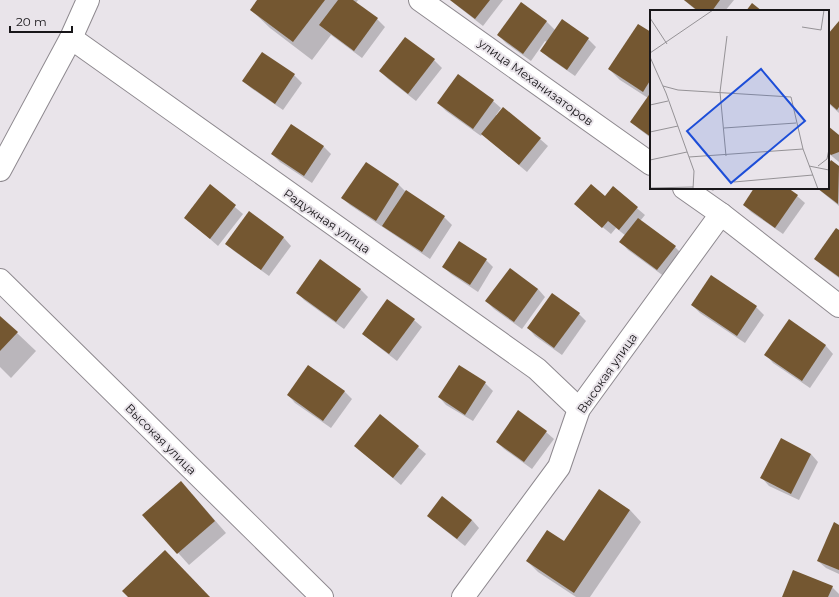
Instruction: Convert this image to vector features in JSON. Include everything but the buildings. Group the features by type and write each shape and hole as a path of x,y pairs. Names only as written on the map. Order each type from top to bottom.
{"street":[{"path":"0,170 71,38 88,0"},
{"name":"улица Механизаторов","path":"420,0 650,163"},
{"name":"Радужная улица","path":"71,38 537,369 579,409"},
{"path":"685,189 839,306"},
{"name":"Высокая улица","path":"463,597 558,467 579,409 720,214"},
{"name":"Высокая улица","path":"0,280 322,597"}]}
